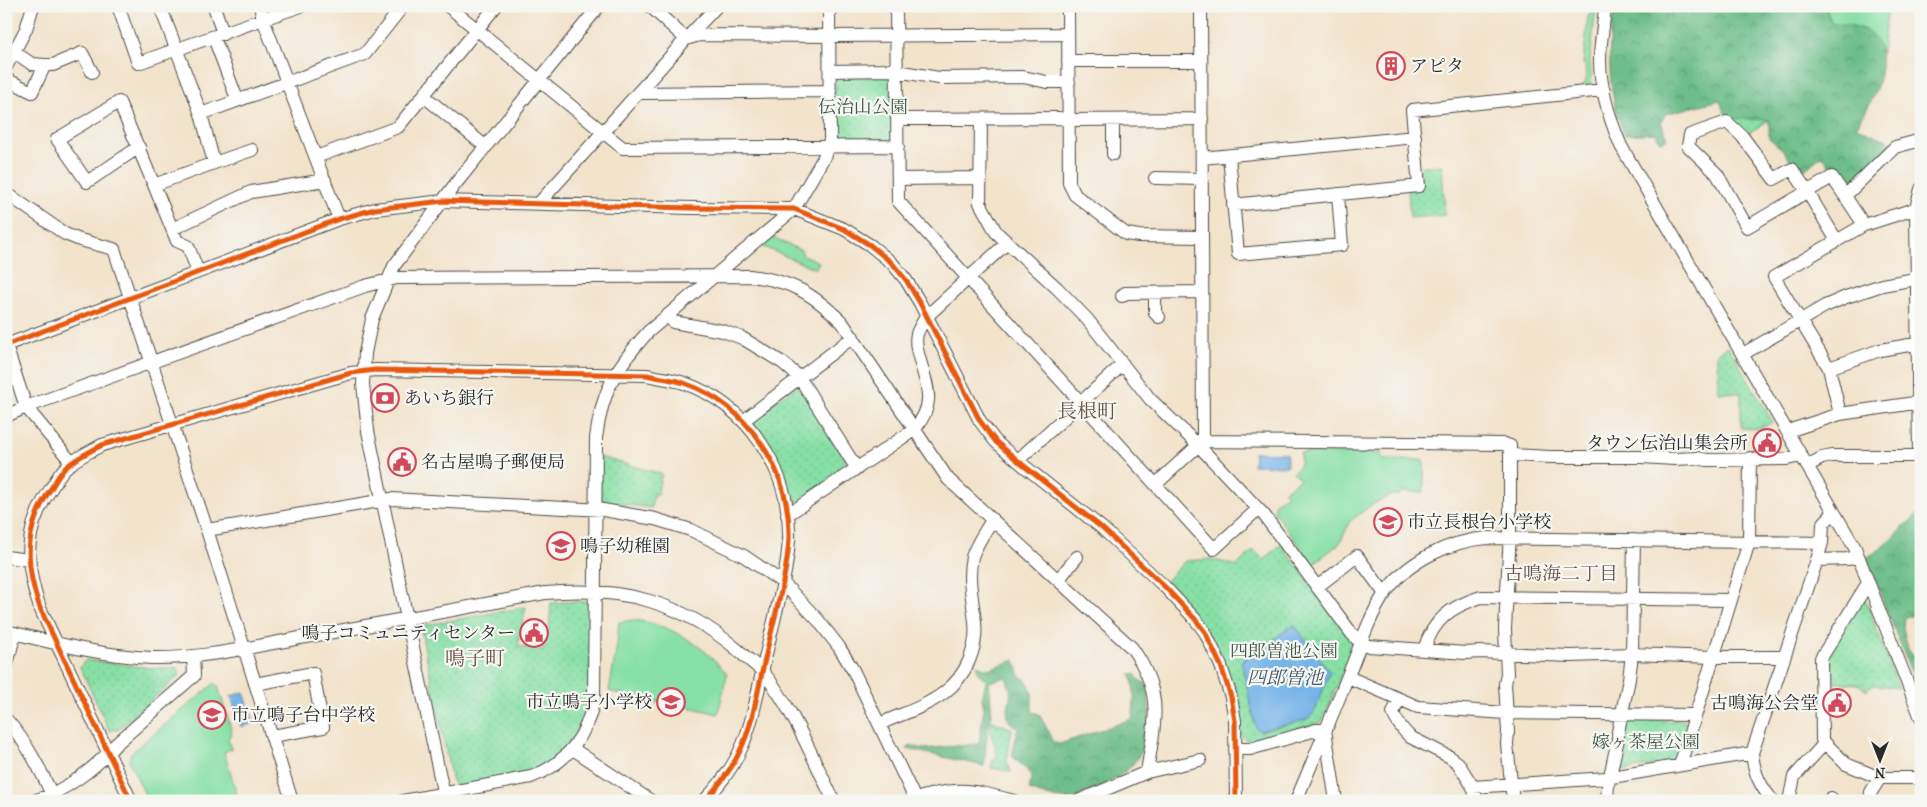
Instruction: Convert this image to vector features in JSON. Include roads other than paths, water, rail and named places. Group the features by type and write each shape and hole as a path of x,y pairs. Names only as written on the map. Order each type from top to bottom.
{"street":[{"path":"6,67 26,28 33,6"},
{"path":"118,6 138,63 301,6"},
{"path":"160,6 201,114 214,163"},
{"path":"214,6 218,36 237,99"},
{"path":"260,6 286,82 340,219"},
{"path":"201,114 237,99 365,54 403,6"},
{"path":"448,6 623,148 898,146"},
{"path":"316,157 398,127 496,6"},
{"path":"444,797 365,412 364,371 372,319 394,266 443,200 599,6"},
{"path":"403,801 444,797 531,777 550,769 573,749 586,727 594,699 595,509 598,424 608,387 629,353 649,331 794,209 829,146 829,6"},
{"path":"896,6 898,201 1214,550 1258,509"},
{"path":"1068,6 1069,183 1075,195 1126,234 1140,236 1202,236"},
{"path":"1201,6 1201,443"},
{"path":"1605,6 1600,60 1602,82 1621,146 1788,431 1858,556 1921,718"},
{"path":"540,202 715,7"},
{"path":"655,8 686,39"},
{"path":"686,39 698,35 897,36 1068,34"},
{"path":"14,52 32,64 45,65 52,65 82,53 92,72"},
{"path":"1068,61 1201,61"},
{"path":"6,79 32,92 45,65"},
{"path":"830,71 890,70 940,78 1022,78 1047,82 1069,82"},
{"path":"1233,205 1419,186 1412,110 1604,90"},
{"path":"638,93 830,92"},
{"path":"424,96 486,146"},
{"path":"139,147 87,182 57,139 119,102 139,147 177,241 188,246 198,272"},
{"path":"898,119 1202,119"},
{"path":"981,119 980,203 996,232 1058,288 1087,319 1150,399 1201,443 1258,509 1352,634 1361,643 1369,646 1466,653 1584,656 1632,654 1784,657"},
{"path":"1113,120 1113,154"},
{"path":"1837,241 1807,191 1792,169 1774,179 1742,136 1727,122 1690,135 1688,146 1717,174 1747,227 1807,191 1832,177 1864,225"},
{"path":"1202,158 1415,137"},
{"path":"1845,196 1895,147 1921,140"},
{"path":"154,184 252,150"},
{"path":"1228,156 1238,254 1342,245 1338,194"},
{"path":"898,179 980,178"},
{"path":"1155,178 1202,179"},
{"path":"172,229 251,192 325,180"},
{"path":"1511,454 1590,458 1697,458 1707,460 1750,458 1804,461 1832,456 1920,456 1918,207 1921,189"},
{"path":"6,193 65,234 114,250 207,530 292,801"},
{"path":"72,463 26,407 6,346 340,219 374,209 443,200 690,208 794,209 844,229 870,244 892,263 906,280 980,421 996,442 1102,528 1165,587 1195,619 1211,643 1226,679 1235,721 1236,801"},
{"path":"1840,414 1828,368 1774,277 1864,225 1918,207"},
{"path":"788,515 914,430 925,415 929,397 917,348 917,335 926,317 1007,243"},
{"path":"6,416 26,407 152,362 387,280 407,278 714,276 768,278 800,289 820,301 842,322 948,479 1132,648 1150,677 1154,694 1154,712 1147,772"},
{"path":"1743,354 1801,322 1825,306 1882,285 1919,278"},
{"path":"1122,296 1125,293 1202,292"},
{"path":"1155,293 1155,313 1159,317"},
{"path":"668,315 673,322 723,331 742,338 772,355 799,378 858,469"},
{"path":"743,421 853,337"},
{"path":"1828,368 1880,350 1919,343"},
{"path":"1018,460 1123,364"},
{"path":"131,801 40,608 32,584 29,541 38,511 45,496 64,469 102,445 351,373 375,370 647,375 684,384 719,401 743,421 761,444 782,484 788,515 788,553 752,717 743,747 728,775 704,801"},
{"path":"1788,431 1840,414 1919,402"},
{"path":"1156,484 1201,443 1504,444 1510,446 1506,629 1507,674 1505,684 1508,755 1513,801"},
{"path":"1680,765 1749,542 1750,458"},
{"path":"207,530 383,500 595,509 655,519 691,530 744,556 782,582 818,620 839,647 853,670 880,724 913,800 949,790 963,790 1008,800"},
{"path":"1774,801 1759,782 1754,769 1752,753 1817,560 1822,543 1823,524 1834,512"},
{"path":"880,724 943,694 965,669 970,658 975,636 970,580 972,558 976,547 992,520"},
{"path":"1296,801 1361,643 1385,594 1413,566 1443,548 1471,539 1509,538 1822,543"},
{"path":"1607,801 1609,778 1618,739 1632,654 1634,540"},
{"path":"1317,587 1357,556 1385,594"},
{"path":"1817,560 1848,559 1858,556"},
{"path":"6,557 29,560"},
{"path":"1058,580 1078,557"},
{"path":"1868,583 1821,658 1821,729 1824,744 1846,764 1880,778 1921,778"},
{"path":"6,668 11,632 58,644 129,656 153,658 193,656 545,593 594,591 638,598 674,609 722,636 762,671 797,726 834,801"},
{"path":"1424,650 1429,634 1440,619 1452,609 1481,597 1730,600"},
{"path":"34,801 53,798 108,753 194,676 193,656"},
{"path":"255,684 313,672 323,727 272,736"},
{"path":"1348,678 1418,707 1506,713 1695,715"},
{"path":"1399,699 1394,713 1397,721 1406,732 1418,741 1450,756 1458,762 1473,787 1477,801"},
{"path":"6,719 24,741 38,763 53,798"},
{"path":"1235,749 1250,749 1316,730 1325,730"},
{"path":"1325,730 1336,801"},
{"path":"1789,801 1794,777 1824,744"},
{"path":"573,749 651,801"},
{"path":"1473,787 1609,778 1752,753"},
{"path":"1078,801 1147,772 1200,760"},
{"path":"1870,801 1871,792 1880,778"}],"water":[{"path":"1254,452 1287,453 1287,466 1253,465"},
{"name":"四郎曽池","path":"1294,625 1330,672 1314,713 1306,720 1259,731 1256,728 1241,661"},
{"path":"244,692 254,723 241,727 231,696"}],"place":[{"name":"アピタ","path":"1391,66"},
{"name":"あいち銀行","path":"385,398"},
{"name":"タウン伝治山集会所","path":"1767,443"},
{"name":"名古屋鳴子郵便局","path":"402,462"},
{"name":"市立長根台小学校","path":"1388,522"},
{"name":"鳴子幼稚園","path":"561,546"},
{"name":"鳴子コミュニティセンター","path":"534,633"},
{"name":"市立鳴子小学校","path":"671,702"},
{"name":"古鳴海公会堂","path":"1837,703"},
{"name":"市立鳴子台中学校","path":"212,715"}],"district":[{"name":"長根町","path":"1087,411"},
{"name":"古鳴海二丁目","path":"1561,574"},
{"name":"鳴子町","path":"475,658"}],"park label":[{"name":"伝治山公園","path":"863,107"},
{"name":"四郎曽池公園","path":"1284,651"},
{"name":"嫁ヶ茶屋公園","path":"1646,742"}]}
